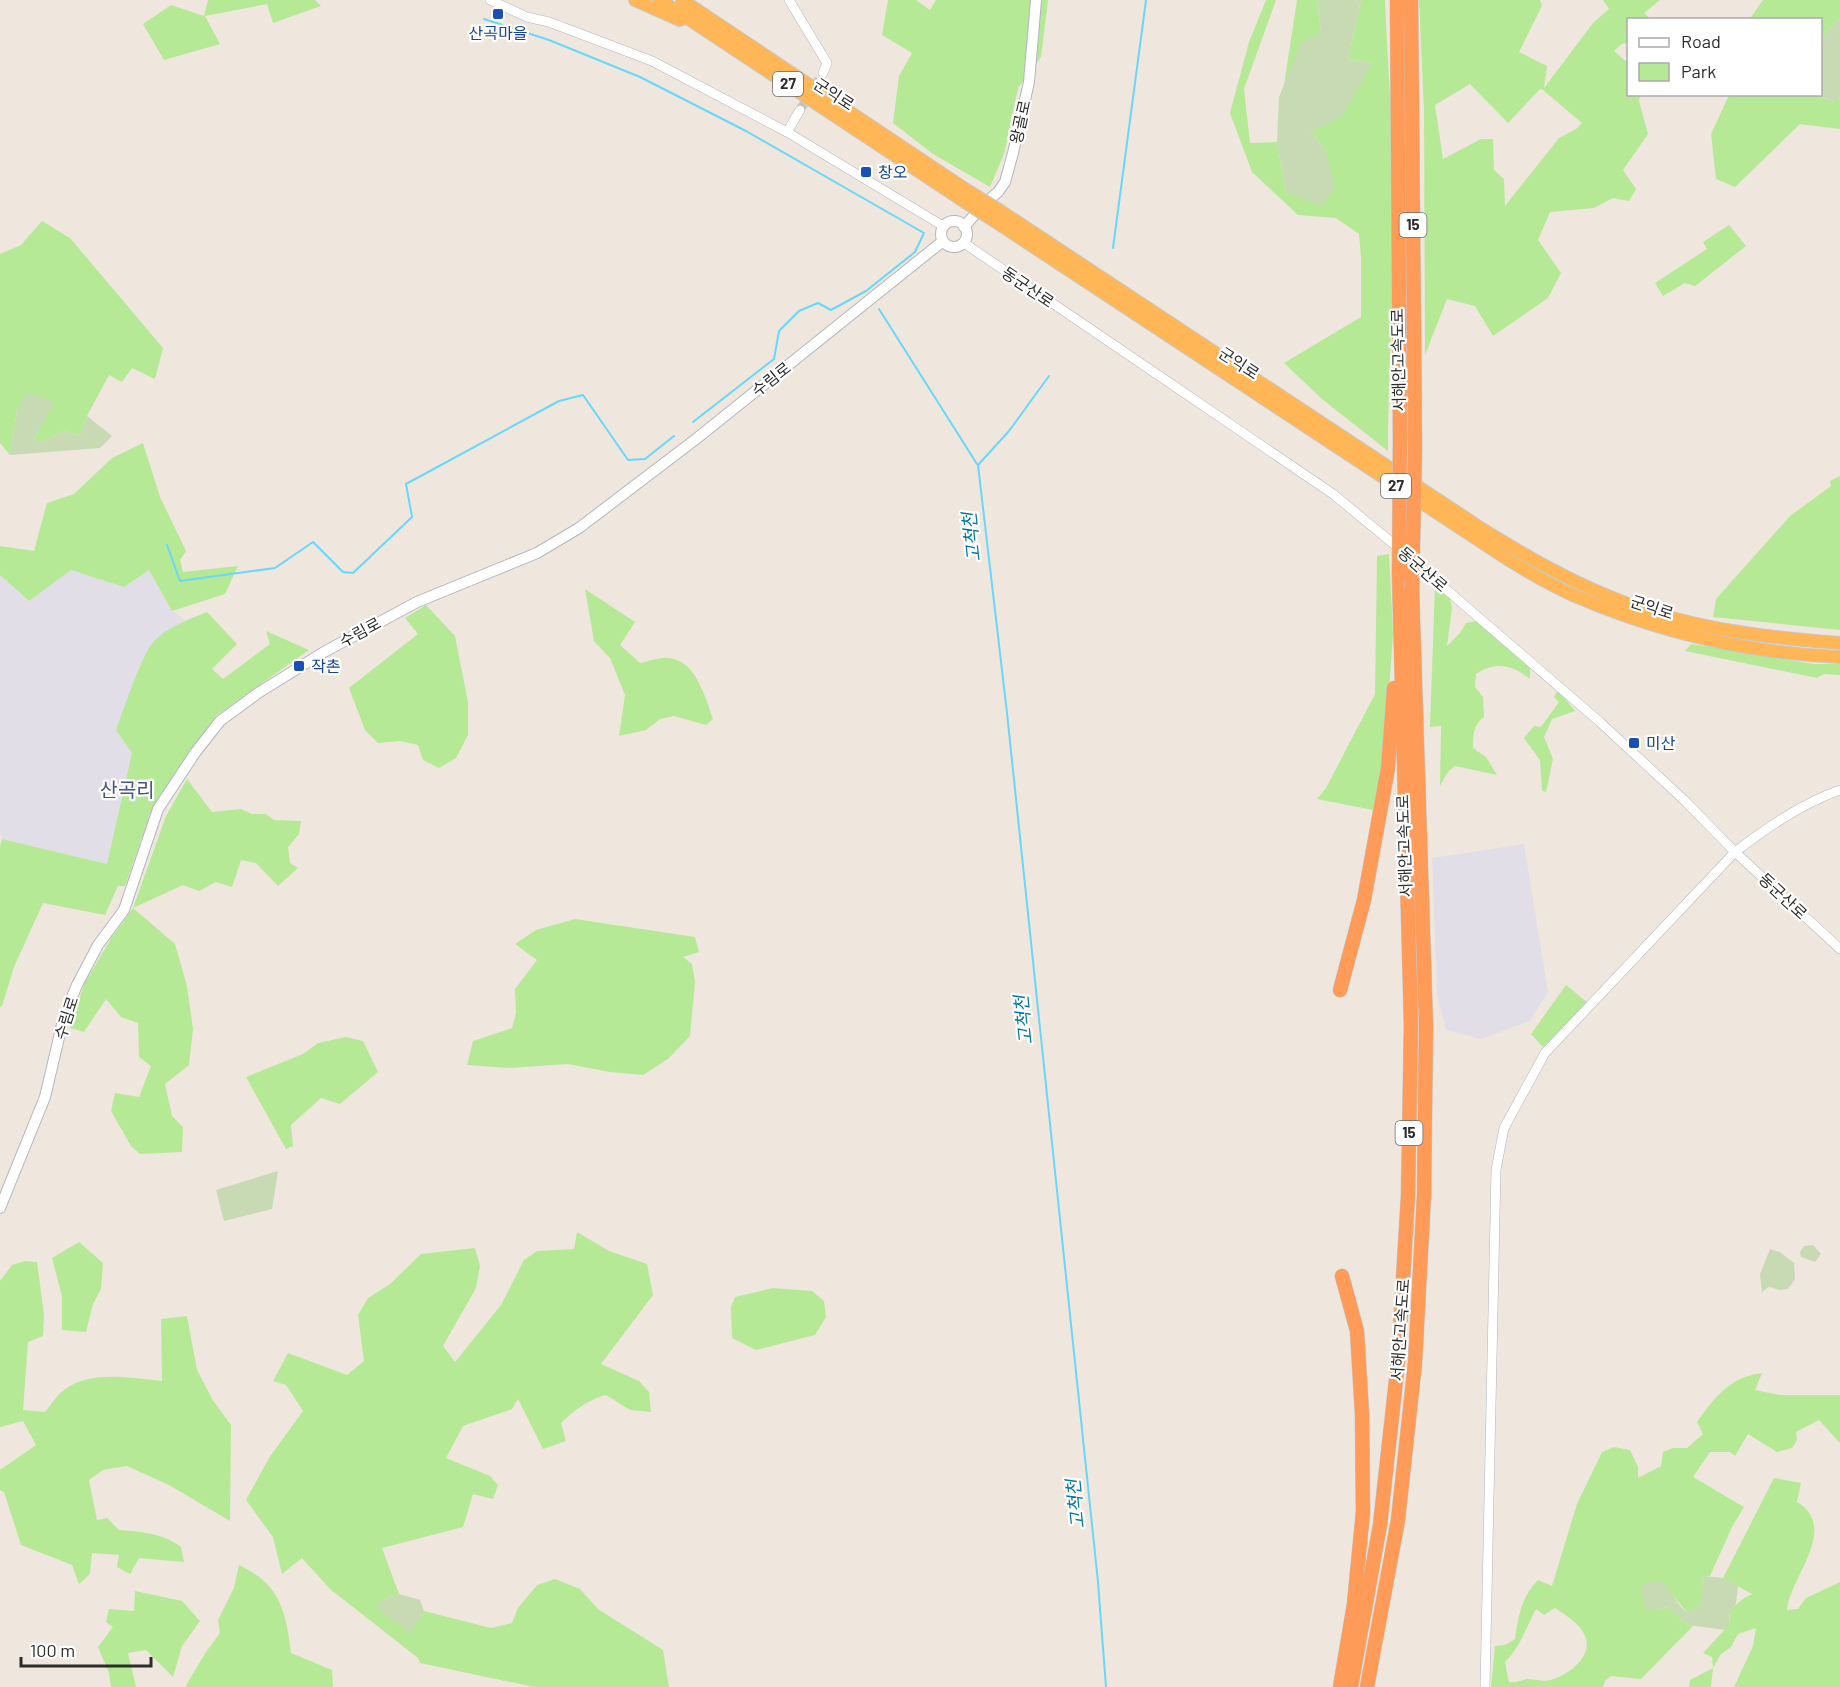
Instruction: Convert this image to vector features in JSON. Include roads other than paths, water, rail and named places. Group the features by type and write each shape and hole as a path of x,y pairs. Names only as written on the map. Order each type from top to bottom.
{"highway":[{"path":"634,0 710,33"},
{"name":"군익로","path":"660,0 1521,554 1579,584 1630,605 1757,636 1840,643"},
{"name":"군익로","path":"682,0 732,32 962,194"},
{"path":"698,0 732,32"},
{"name":"서해안고속도로","path":"1351,1687 1380,1525 1398,1362 1408,1196 1411,1026 1399,575 1397,0"},
{"name":"서해안고속도로","path":"1367,1687 1399,1509 1416,1363 1424,1195 1426,1026 1412,589 1415,450 1411,0"},
{"name":"군익로","path":"996,215 1530,574 1561,590 1622,615 1672,631 1746,647 1803,655 1840,657"},
{"path":"1340,990 1364,900 1388,768 1400,617"},
{"path":"1340,1687 1354,1604 1363,1512 1362,1414 1357,1331 1342,1276"}],"main road":[{"name":"왕골로","path":"964,227 1005,182 1029,82 1036,0"},
{"path":"954,221 964,227 966,235 964,243 953,247 943,241 940,233 944,226 954,221"},
{"name":"수림로","path":"0,1208 45,1096 64,1017 77,985 98,945 124,910 158,809 195,753 220,721 258,693 327,650 417,602 537,553 579,528 795,360 943,241"}],"street":[{"path":"490,0 527,17 549,22 652,61 787,132 944,226"},
{"path":"789,0 827,63 823,73"},
{"path":"787,132 800,110"},
{"name":"동군산로","path":"964,243 1333,494 1383,534 1601,723 1840,949"},
{"path":"1485,1687 1496,1170 1504,1128 1545,1053 1735,852 1771,825 1815,799 1840,790"}],"waterway":[{"path":"1113,248 1146,0"},
{"path":"484,19 549,40 640,77 746,131 924,233 915,252 866,291 831,310 818,303 799,311 779,331 774,359 693,422"},
{"path":"879,309 977,464"},
{"name":"고척천","path":"1049,376 1009,431 978,465 1007,713 1098,1582 1106,1687"},
{"path":"167,545 180,581 275,568 313,542 343,572 353,573 412,517 406,484 559,401 583,395 628,460 645,459 674,436"}],"tunnel":[{"path":"800,110 823,73"}],"place":[{"name":"산곡마을","path":"498,14"},
{"name":"창오","path":"866,172"},
{"name":"작촌","path":"299,666"},
{"name":"미산","path":"1634,743"}],"district":[{"name":"산곡리","path":"127,790"}]}
